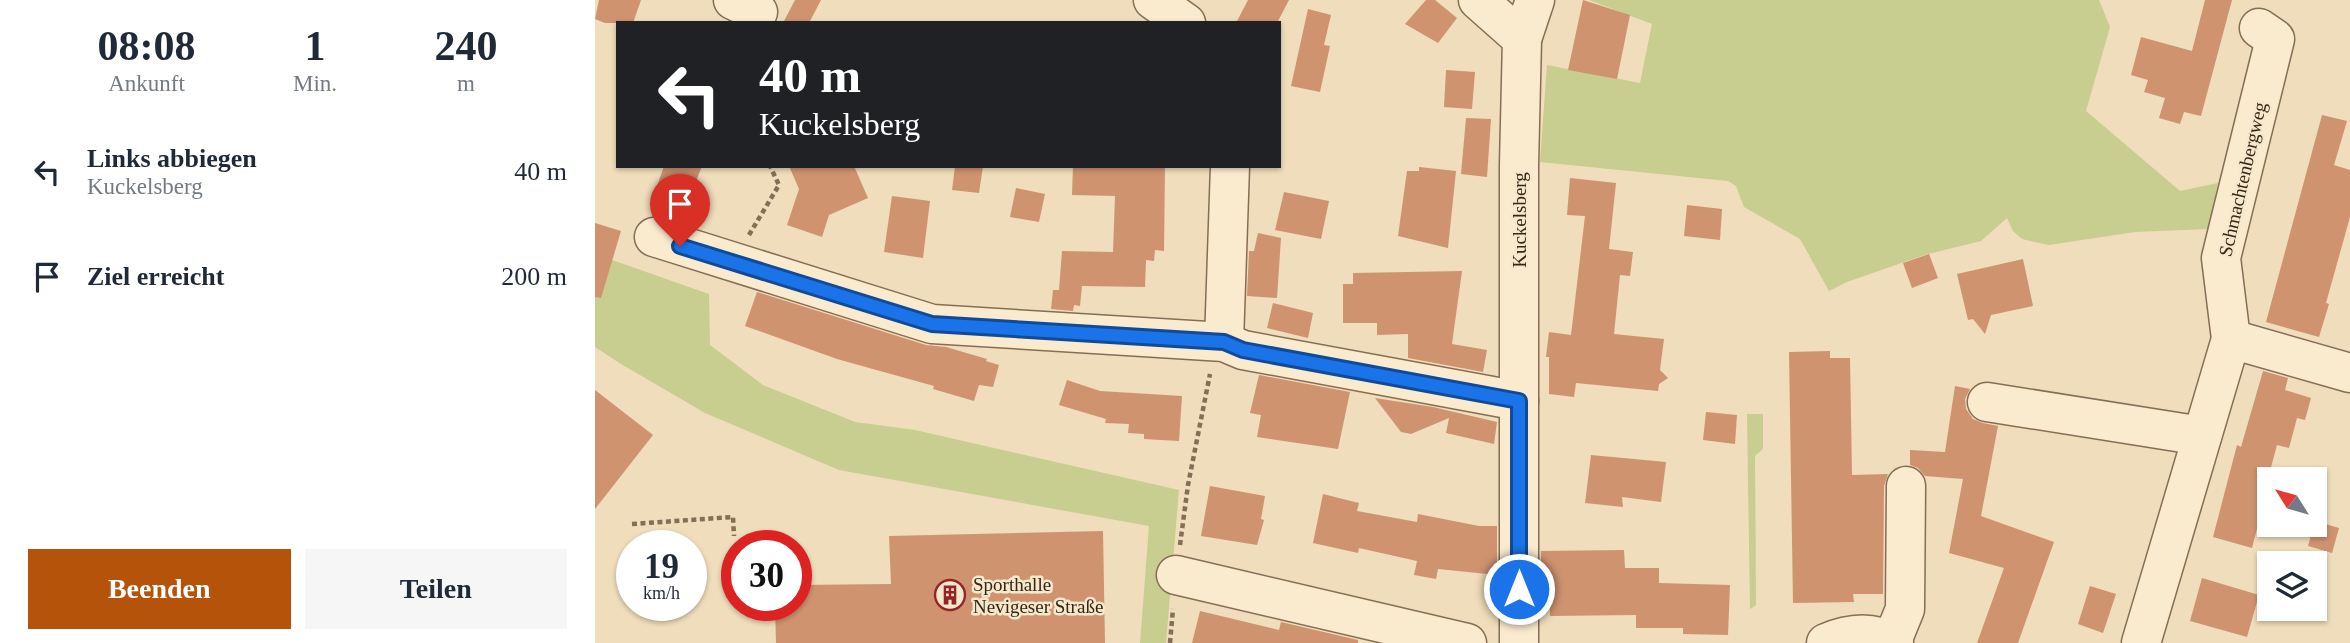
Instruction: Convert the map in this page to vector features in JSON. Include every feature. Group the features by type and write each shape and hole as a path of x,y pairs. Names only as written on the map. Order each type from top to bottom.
{"street":[{"path":"1153,0 1183,21"},
{"path":"1478,0 1522,39"},
{"name":"Kuckelsberg","path":"1519,643 1519,165 1522,39 1535,0"},
{"name":"Schmachtenbergweg","path":"2145,642 2231,339 2221,258 2274,39 2259,27"},
{"path":"1220,342 1230,168"},
{"path":"654,237 932,324 1220,342 1243,350 1519,401"},
{"path":"2231,339 2350,373"},
{"path":"1987,402 2203,436"},
{"path":"1826,643 1850,634 1873,634 1893,642 1905,609 1906,486"},
{"path":"1176,575 1467,643"}],"path":[{"path":"733,263 779,185 771,168"},
{"path":"1170,643 1188,485 1220,342"},
{"path":"632,524 733,517 734,530"}],"green space":[{"path":"1589,0 2099,0 2110,27 2086,111 2180,191 2218,183 2208,229 2135,232 2049,245 2022,239 2013,231 2007,218 1981,241 1924,255 1829,291 1800,239 1744,207 1736,186 1728,181 1540,162 1547,65 1640,83 1652,24"},
{"path":"595,254 709,294 710,345 763,385 855,422 915,430 1179,490 1166,643 1140,643 1149,526 839,470 705,413 595,347"},
{"path":"1747,414 1763,414 1763,449 1755,456 1756,605 1750,609"}],"building":[{"path":"599,0 641,0 634,21 605,23 595,19"},
{"path":"795,0 821,0 810,21 784,21"},
{"path":"1248,0 1289,0 1278,21 1237,21"},
{"path":"1426,0 1435,0 1457,18 1438,43 1405,24"},
{"path":"1583,0 1630,15 1617,79 1568,70"},
{"path":"2205,0 2232,0 2201,116 2184,112 2180,124 2159,118 2165,98 2144,92 2148,80 2131,75 2141,37 2192,51"},
{"path":"1308,9 1331,15 1324,45 1330,46 1320,92 1291,86"},
{"path":"1446,70 1475,72 1472,109 1444,107"},
{"path":"2322,115 2347,121 2334,165 2350,170 2350,217 2319,337 2266,322"},
{"path":"1466,118 1491,119 1487,177 1461,174"},
{"path":"1419,167 1456,171 1448,248 1398,236 1407,171 1419,171"},
{"path":"663,168 701,168 688,202 656,189"},
{"path":"790,168 855,168 868,198 829,215 822,237 787,225 799,189"},
{"path":"955,168 983,168 979,193 952,190"},
{"path":"1073,168 1165,168 1164,251 1155,250 1154,261 1146,260 1145,287 1082,286 1080,306 1074,305 1073,311 1051,309 1053,290 1059,290 1062,251 1113,252 1115,196 1072,195"},
{"path":"1570,178 1616,183 1609,249 1633,252 1630,276 1620,275 1614,334 1664,339 1660,370 1668,378 1659,384 1658,391 1576,383 1574,397 1549,394 1549,357 1546,357 1549,332 1571,335 1585,216 1567,215"},
{"path":"1016,188 1045,194 1039,222 1010,217"},
{"path":"1284,192 1329,201 1321,239 1275,230"},
{"path":"892,196 930,201 923,258 884,252"},
{"path":"1687,205 1722,209 1720,240 1684,236"},
{"path":"595,223 621,231 601,298 595,297"},
{"path":"1258,233 1281,238 1277,298 1247,296 1249,251 1254,251"},
{"path":"1929,254 1938,278 1912,288 1903,263"},
{"path":"2023,259 2033,306 1991,315 1985,334 1973,319 1968,320 1957,274"},
{"path":"1462,271 1452,344 1487,350 1483,372 1408,358 1408,334 1377,335 1377,323 1343,323 1343,284 1353,284 1353,273"},
{"path":"757,292 926,345 946,347 987,359 986,361 999,365 993,387 979,385 974,401 933,389 934,386 837,359 745,326"},
{"path":"1273,303 1313,313 1308,338 1267,328"},
{"path":"1830,351 1830,358 1850,358 1852,475 1888,474 1884,486 1883,594 1853,594 1854,602 1793,603 1789,352"},
{"path":"2263,371 2288,378 2285,390 2311,398 2305,420 2297,418 2289,448 2277,445 2271,467 2257,467 2257,529 2252,548 2213,537 2237,445 2241,447"},
{"path":"1259,375 1350,392 1338,449 1257,437 1261,415 1250,413"},
{"path":"1067,380 1100,391 1182,396 1179,441 1144,439 1144,434 1128,433 1129,424 1105,423 1106,419 1059,405"},
{"path":"1955,386 1970,389 1965,399 1966,409 1973,419 1998,426 1981,516 2054,542 2018,643 1977,643 2004,568 1949,553 1963,479 1925,476 1918,468 1910,465 1910,450 1945,452"},
{"path":"595,390 653,435 595,509"},
{"path":"1375,398 1433,407 1497,422 1494,444 1446,433 1449,418 1411,434 1401,432"},
{"path":"1706,412 1737,415 1735,444 1703,440"},
{"path":"1591,455 1666,462 1661,502 1622,497 1623,507 1585,503"},
{"path":"1210,486 1265,496 1261,519 1264,520 1257,545 1201,536"},
{"path":"1323,494 1359,503 1357,511 1417,522 1418,514 1479,526 1497,526 1497,575 1438,569 1436,579 1414,575 1417,561 1359,548 1358,553 1313,543"},
{"path":"2327,524 2339,528 2332,553 2308,546 2311,537 2327,537"},
{"name":"Sporthalle Nevigeser Straße","path":"1103,531 1105,643 776,643 775,621 812,621 812,585 891,584 889,536"},
{"path":"1624,550 1625,568 1659,568 1659,583 1730,585 1728,635 1683,634 1683,628 1636,628 1636,615 1550,616 1549,595 1541,595 1541,551"},
{"path":"2202,578 2257,594 2247,637 2190,621"},
{"path":"2090,586 2116,594 2103,633 2078,624"},
{"path":"1200,611 1279,630 1281,622 1358,640 1358,643 1192,643"}],"place":[{"name":"Sporthalle Nevigeser Straße","path":"950,595"}],"route":[{"path":"680,246 932,324 1224,342 1243,350 1519,401 1519,589"}]}
